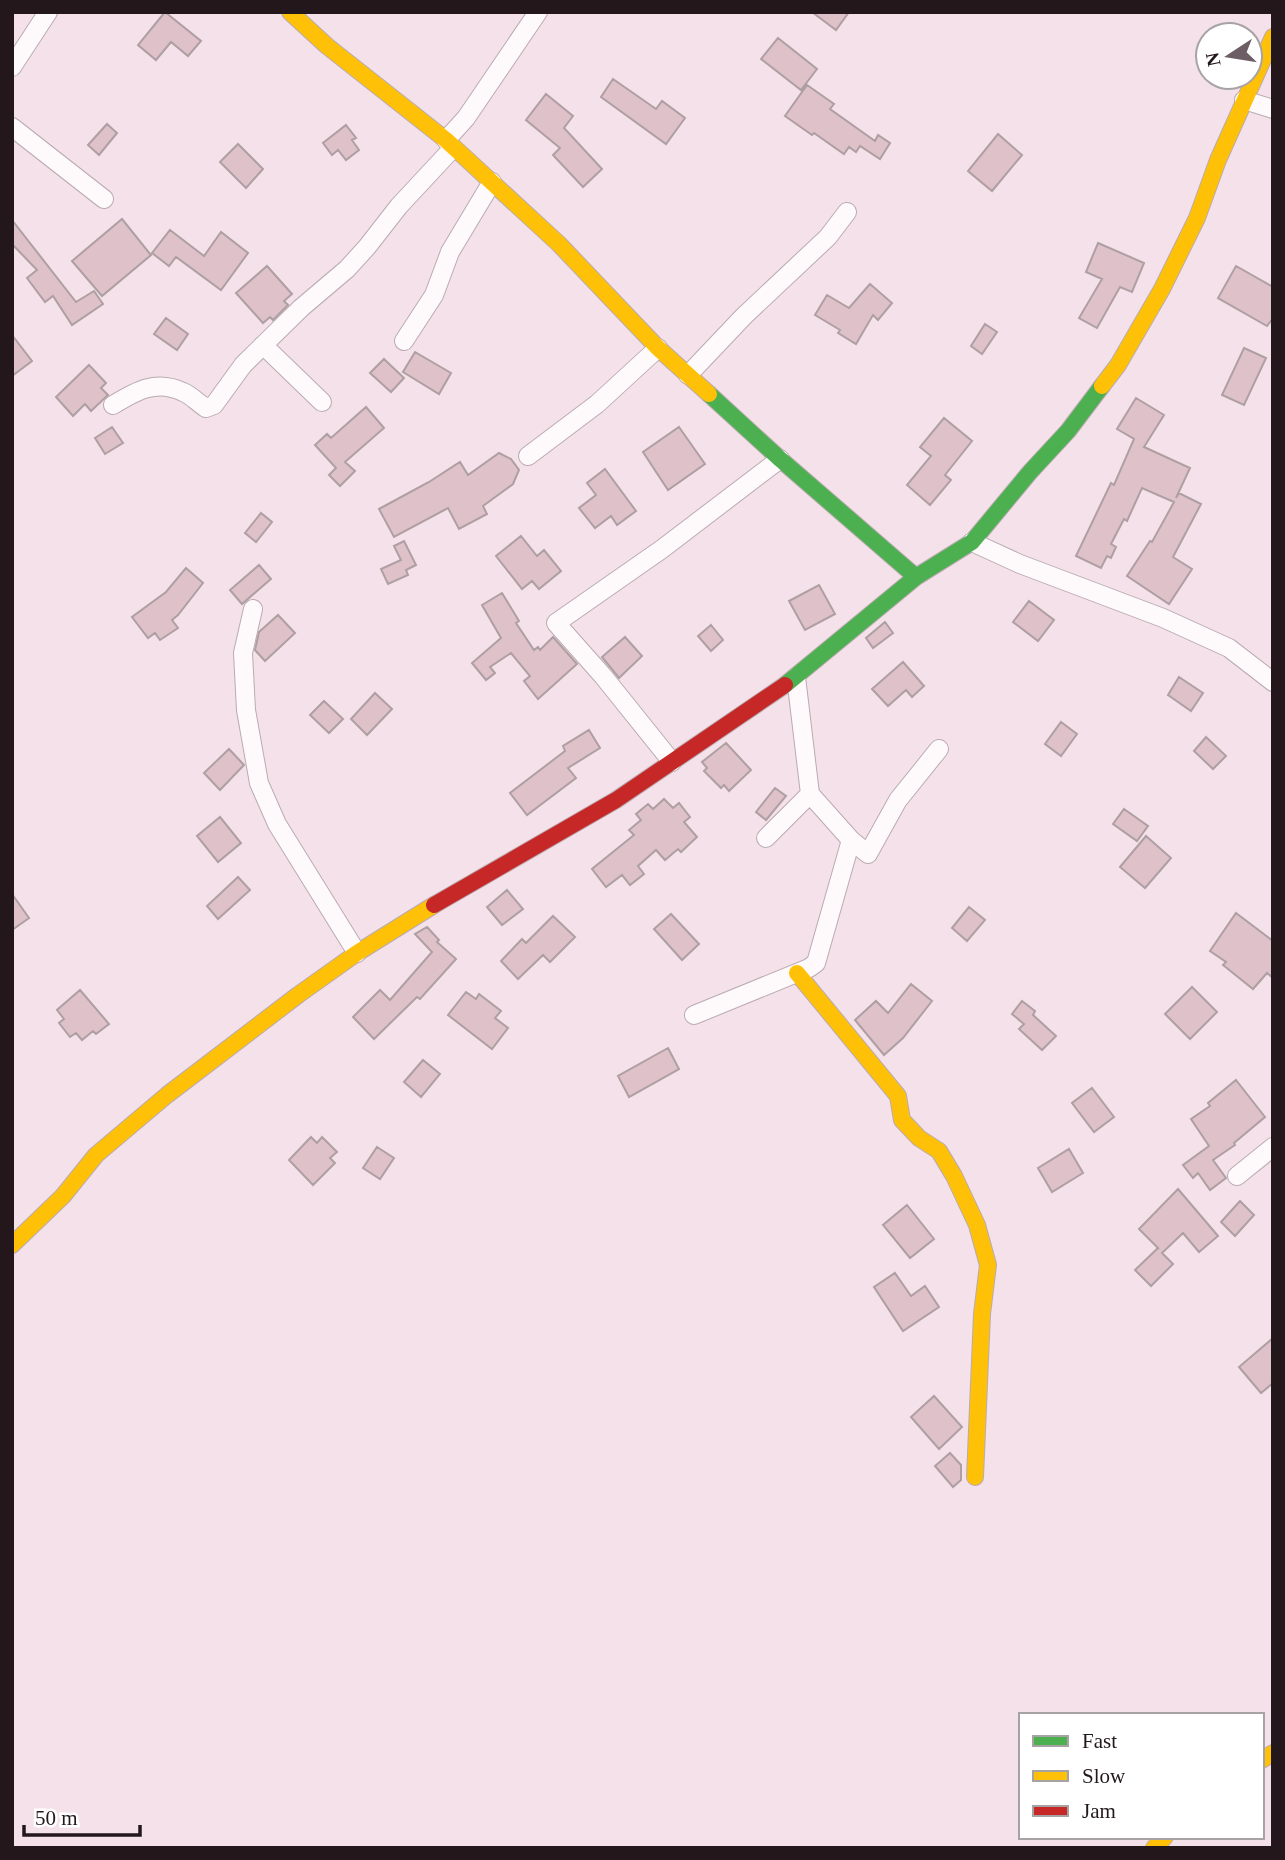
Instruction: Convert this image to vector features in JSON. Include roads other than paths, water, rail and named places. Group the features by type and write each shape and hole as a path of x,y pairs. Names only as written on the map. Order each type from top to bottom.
{"street":[{"path":"12,67 48,12"},
{"path":"290,12 327,46 450,144 559,244 658,348 779,459 916,577"},
{"path":"113,405 139,389 161,386 183,392 206,408 214,405 243,365 301,308 346,270 367,247 450,144 538,12"},
{"path":"12,1245 63,1196 96,1156 134,1122 298,995 357,953 466,886 616,800 796,677 916,577 972,542 1068,431 1118,365 1162,289 1197,218 1218,160 1273,37"},
{"path":"1244,100 1273,109"},
{"path":"12,127 104,199"},
{"path":"404,341 435,295 450,252 492,183"},
{"path":"688,375 744,316 828,237 847,212"},
{"path":"263,345 322,402"},
{"path":"528,456 597,404 658,348"},
{"path":"672,762 603,676 556,623 662,549 779,459"},
{"path":"972,542 1020,564 1163,618 1229,648 1273,682"},
{"path":"253,609 243,653 246,710 259,783 277,824 357,953"},
{"path":"796,677 810,794 851,840 868,854 898,800 939,750"},
{"path":"766,838 810,794"},
{"path":"694,1015 816,963 851,840"},
{"path":"797,972 898,1096 902,1120 919,1138 939,1151 954,1176 976,1225 988,1265 982,1314 975,1477"},
{"path":"1237,1176 1273,1147"}]}
